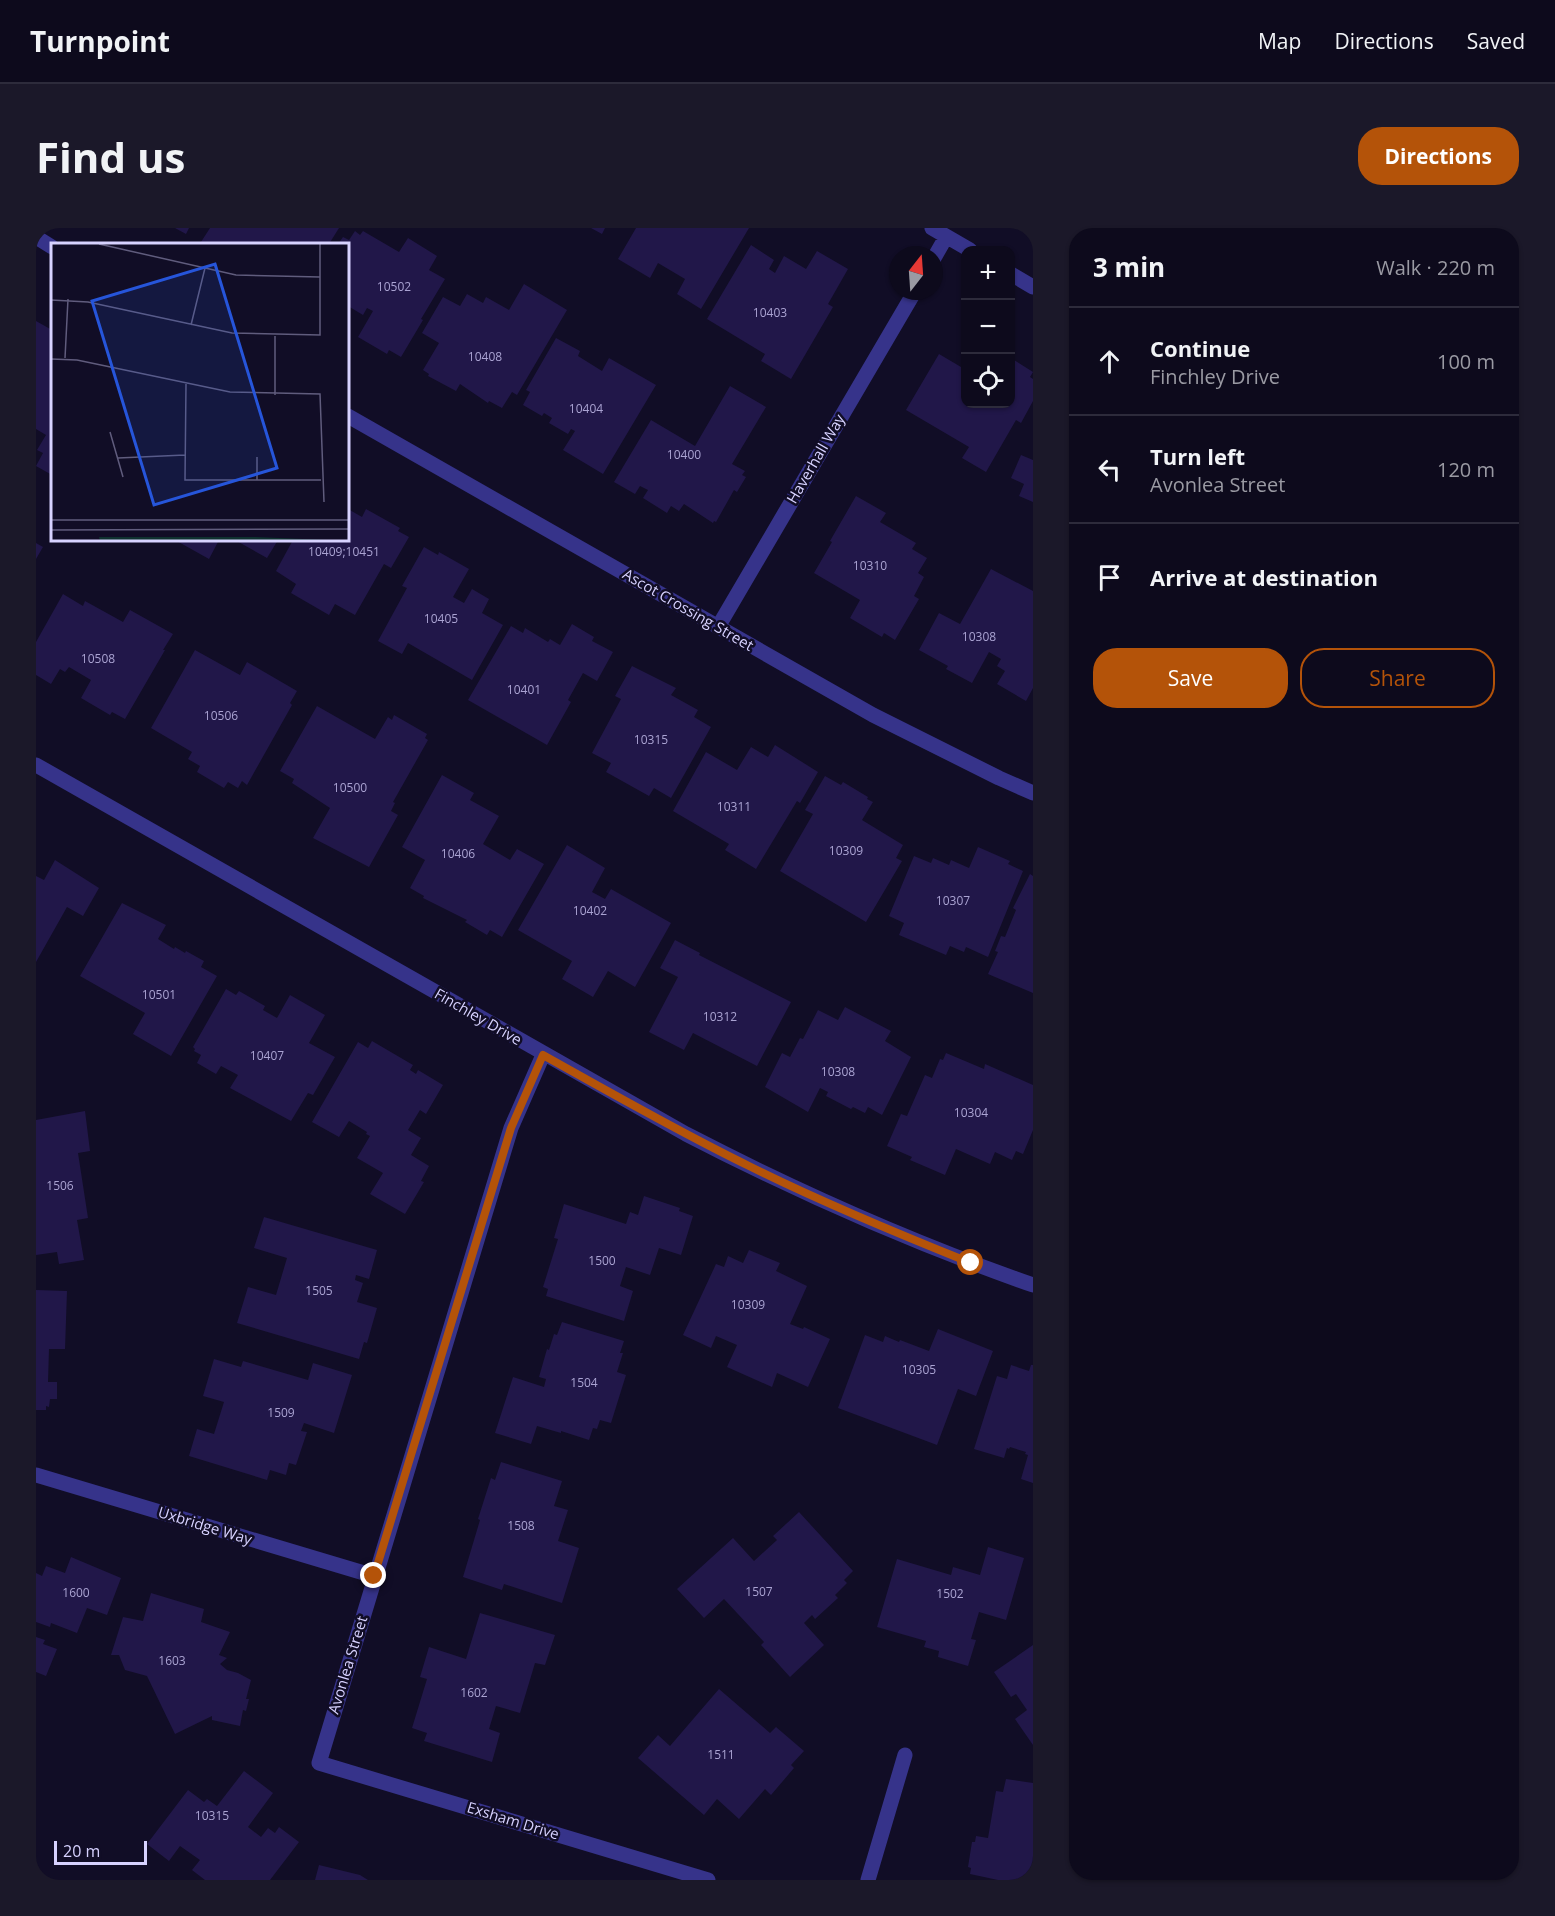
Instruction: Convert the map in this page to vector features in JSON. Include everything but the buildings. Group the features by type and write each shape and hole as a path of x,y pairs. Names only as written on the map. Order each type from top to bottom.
{"street":[{"path":"932,228 963,246"},
{"path":"36,237 51,246"},
{"path":"941,246 946,237"},
{"path":"1015,276 1033,287"},
{"name":"Haverhall Way","path":"718,627 910,300"},
{"name":"Ascot Crossing Street","path":"350,417 873,715 1033,793"},
{"name":"Finchley Drive","path":"36,765 543,1055 686,1134 849,1213 971,1263 1033,1285"},
{"name":"Avonlea Street","path":"319,1763 511,1128 543,1055"},
{"name":"Uxbridge Way","path":"36,1475 374,1576"},
{"path":"868,1880 905,1755"},
{"name":"Exsham Drive","path":"319,1763 708,1880"}],"route":[{"path":"374,1576 511,1128 543,1055 748,1166 849,1213 971,1263"}]}
